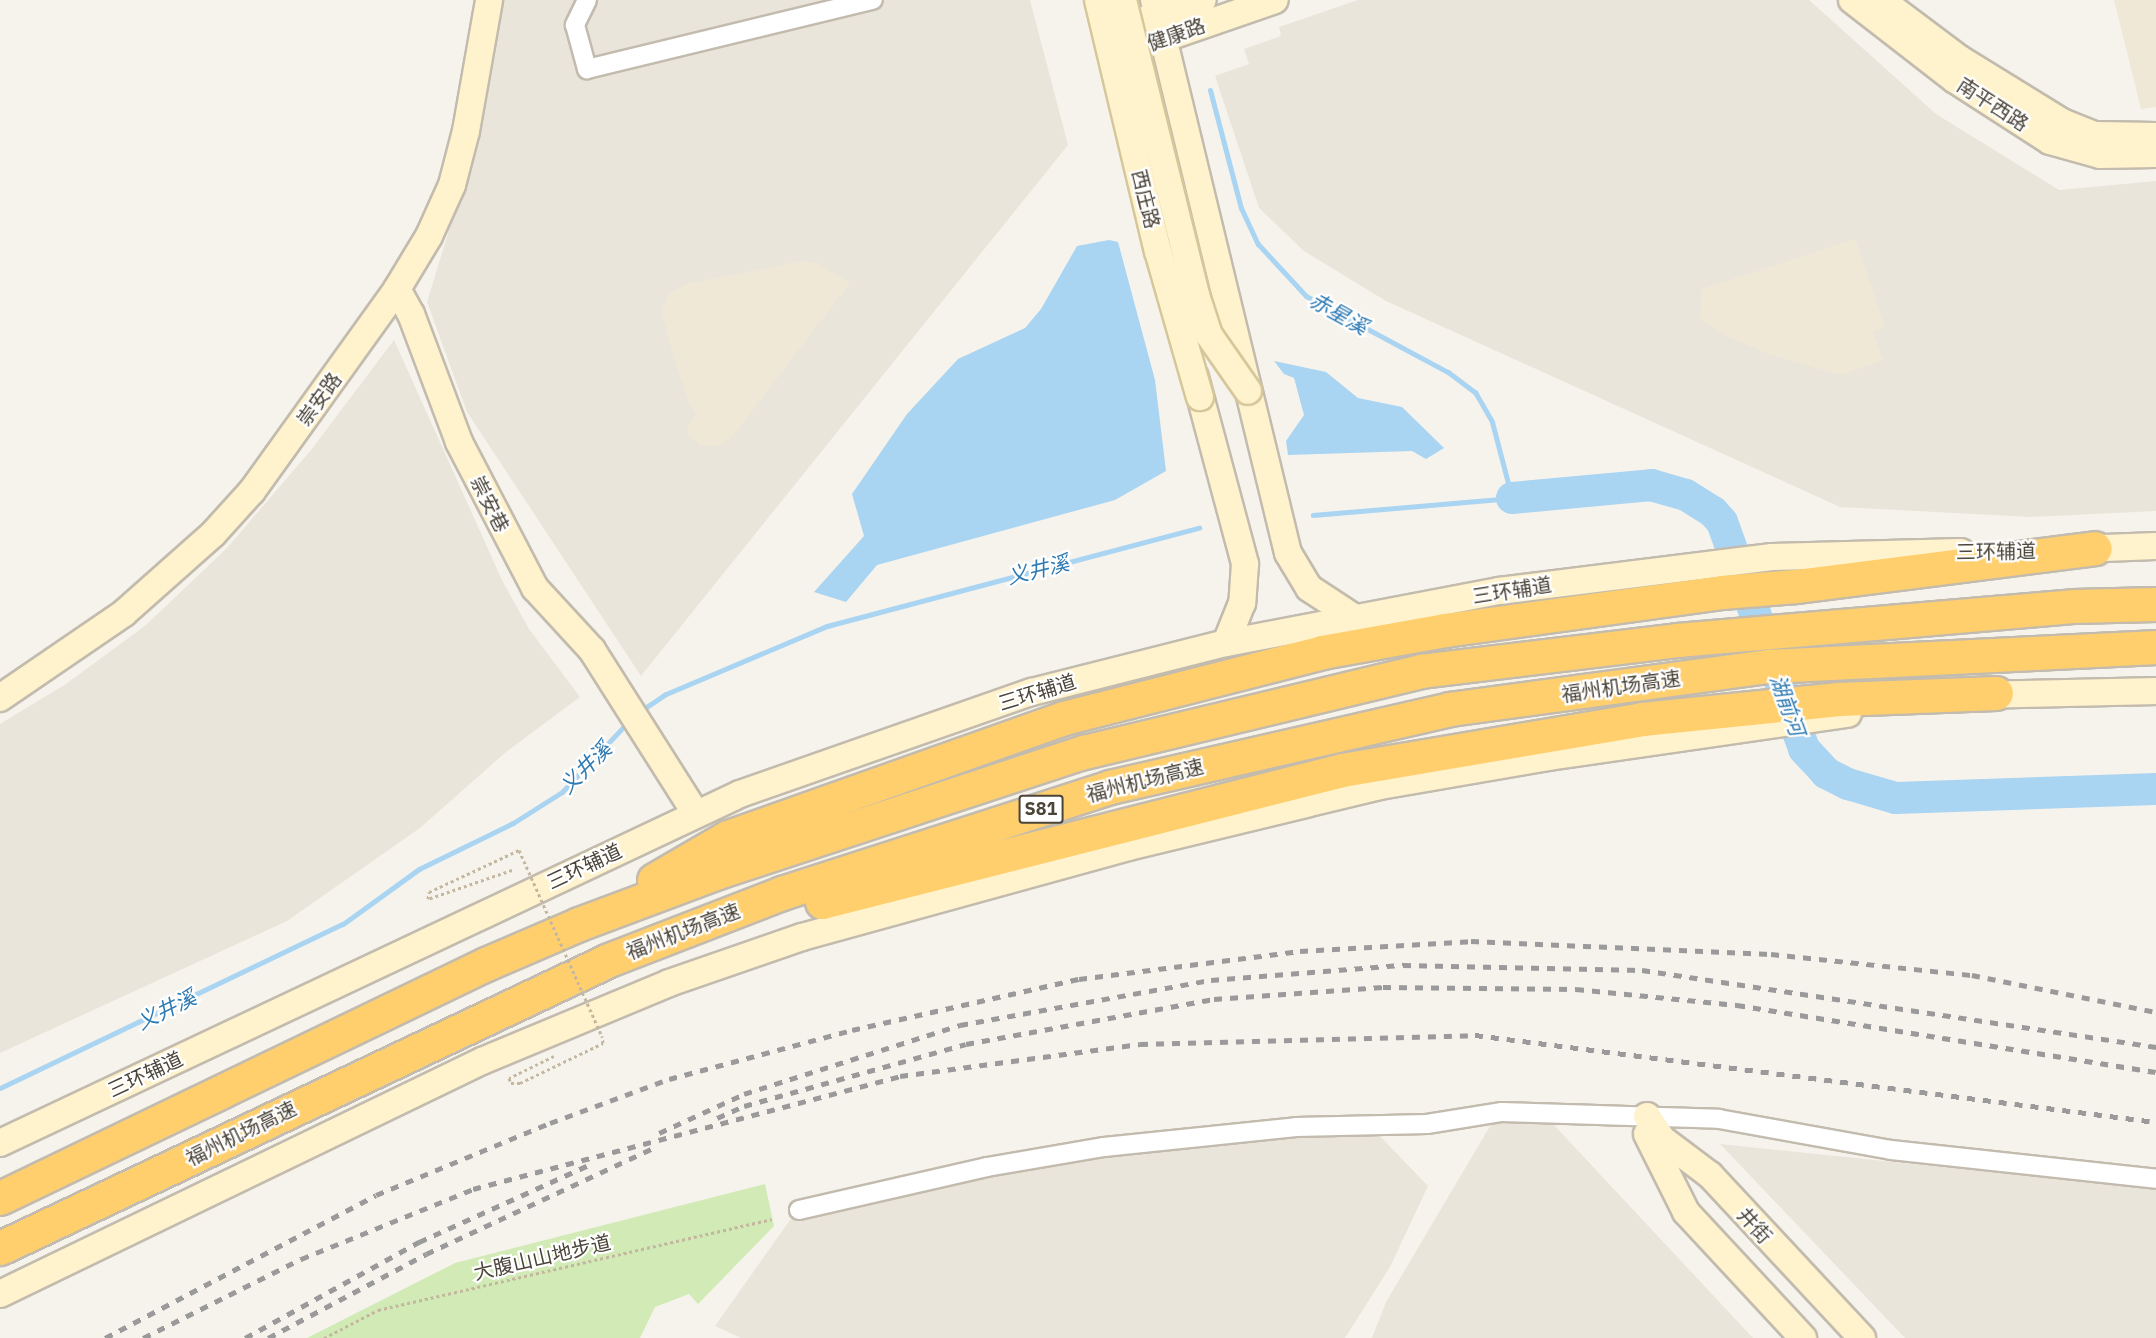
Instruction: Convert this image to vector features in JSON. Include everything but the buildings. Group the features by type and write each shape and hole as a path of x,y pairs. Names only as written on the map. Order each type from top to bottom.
{"highway":[{"path":"579,924 728,837 1064,718 1322,652 1445,630 1722,592 1797,586 2095,548"},
{"name":"福州机场高速","path":"0,1198 486,963 579,924 718,872 1084,752 1421,671 1677,640 2073,606 2156,604"},
{"name":"福州机场高速","path":"0,1248 609,960 783,893 1110,787 1450,709 1770,666 2156,647"},
{"path":"609,960 866,890 1342,770 1642,719 1764,716 1996,693"}],"main road":[{"name":"崇安路","path":"0,698 124,613 213,534 252,491 397,289 419,255 452,185 466,131 489,0"},
{"path":"1097,0 1239,540 1246,587 1226,643"},
{"name":"西庄路","path":"1097,0 1158,251 1200,397"},
{"path":"1123,0 1196,295 1209,335 1248,391"},
{"name":"健康路","path":"1108,45 1158,18 1203,0"},
{"name":"健康路","path":"1158,18 1275,0"},
{"name":"南平西路","path":"1852,0 1954,79 2050,141 2100,155 2156,154"},
{"name":"南平西路","path":"1881,0 1960,59 2062,122 2096,135 2156,136"},
{"path":"1158,18 1248,391 1293,564 1309,588 1355,618"},
{"name":"崇安巷","path":"397,289 411,314 459,442 529,579 546,604 586,641 696,814"},
{"name":"三环辅道","path":"0,1143 740,794 995,704 1226,643 1499,591 1701,564 1772,557 2156,546"},
{"path":"1996,693 2156,690"},
{"path":"0,1294 482,1061 742,956 973,888 1370,788 1764,716"},
{"name":"井街","path":"1642,1116 1686,1212 1803,1338"},
{"name":"井街","path":"1642,1116 1662,1139 1710,1175 1862,1338"}],"street":[{"path":"587,0 575,25 586,69 873,0"},
{"path":"799,1210 1023,1160 1232,1131 1409,1126 1502,1112 1642,1116 1756,1124 1891,1150 2156,1179"}],"path":[{"path":"512,870 428,899 429,892 519,850 603,1043 520,1083 512,1083 509,1078 557,1055"},
{"name":"大腹山山地步道","path":"324,1338 378,1310 772,1219"}],"shaded area":[{"path":"504,0 1030,0 1068,145 641,676 467,412 427,302 468,168"},
{"path":"1358,0 1809,0 1936,114 2059,190 2156,181 2156,511 2031,517 1840,507 1386,301 1304,251 1259,208 1215,76 1249,64 1244,49 1281,36 1279,27"},
{"path":"2114,0 2156,0 2156,107 2141,109"},
{"path":"1855,239 1885,327 1873,332 1883,360 1841,375 1769,354 1724,335 1700,318 1702,289"},
{"path":"803,261 817,263 850,283 731,438 718,446 700,446 688,433 688,425 697,415 689,403 662,313 669,294 687,284"},
{"path":"394,340 502,580 529,629 580,697 506,752 420,828 287,921 0,1053 0,724 66,684 146,625 227,548 311,450"},
{"path":"1542,1119 1553,1124 1753,1338 1372,1338 1386,1302 1493,1121"},
{"path":"1376,1132 1428,1186 1390,1267 1345,1338 741,1338 715,1326 790,1220 1007,1173 1100,1158 1245,1138"},
{"path":"1720,1144 2156,1189 2156,1338 1905,1338"}],"green space":[{"path":"765,1184 774,1226 698,1304 689,1294 655,1307 640,1338 307,1338 455,1263"}],"water":[{"path":"1109,240 1118,242 1155,380 1166,471 1115,500 877,565 846,602 814,592 864,536 852,494 907,414 958,359 1025,328 1041,309 1077,246"},
{"path":"1274,361 1326,372 1358,398 1402,407 1444,448 1426,459 1412,451 1288,455 1286,441 1304,415 1294,378 1284,374"}],"waterway":[{"name":"赤星溪","path":"1210,90 1241,208 1258,244 1306,296 1448,372 1475,392 1492,422 1512,498 1313,515"},
{"name":"湖前河","path":"1512,498 1651,485 1686,495 1713,512 1722,522 1804,749 1826,773 1848,784 1896,798 2156,789"},
{"name":"义井溪","path":"639,712 666,694 827,626 1199,528"},
{"name":"义井溪","path":"0,1088 343,924 419,869 513,823 562,792 628,722"}],"railway":[{"path":"105,1338 376,1195 550,1123 669,1079 852,1030 1079,979 1300,951 1471,941 1771,954 1972,975 2156,1012"},
{"path":"659,1133 744,1094 960,1025 1211,980 1403,965 1642,970 2156,1047"},
{"path":"717,1118 744,1106 966,1044 1214,999 1383,987 1576,989 1737,1005 2156,1072"},
{"path":"143,1338 301,1259 473,1189 900,1076 1140,1044 1475,1035 2156,1122"},
{"path":"268,1338 426,1254 655,1147"},
{"path":"245,1338 419,1242 591,1164"}]}
